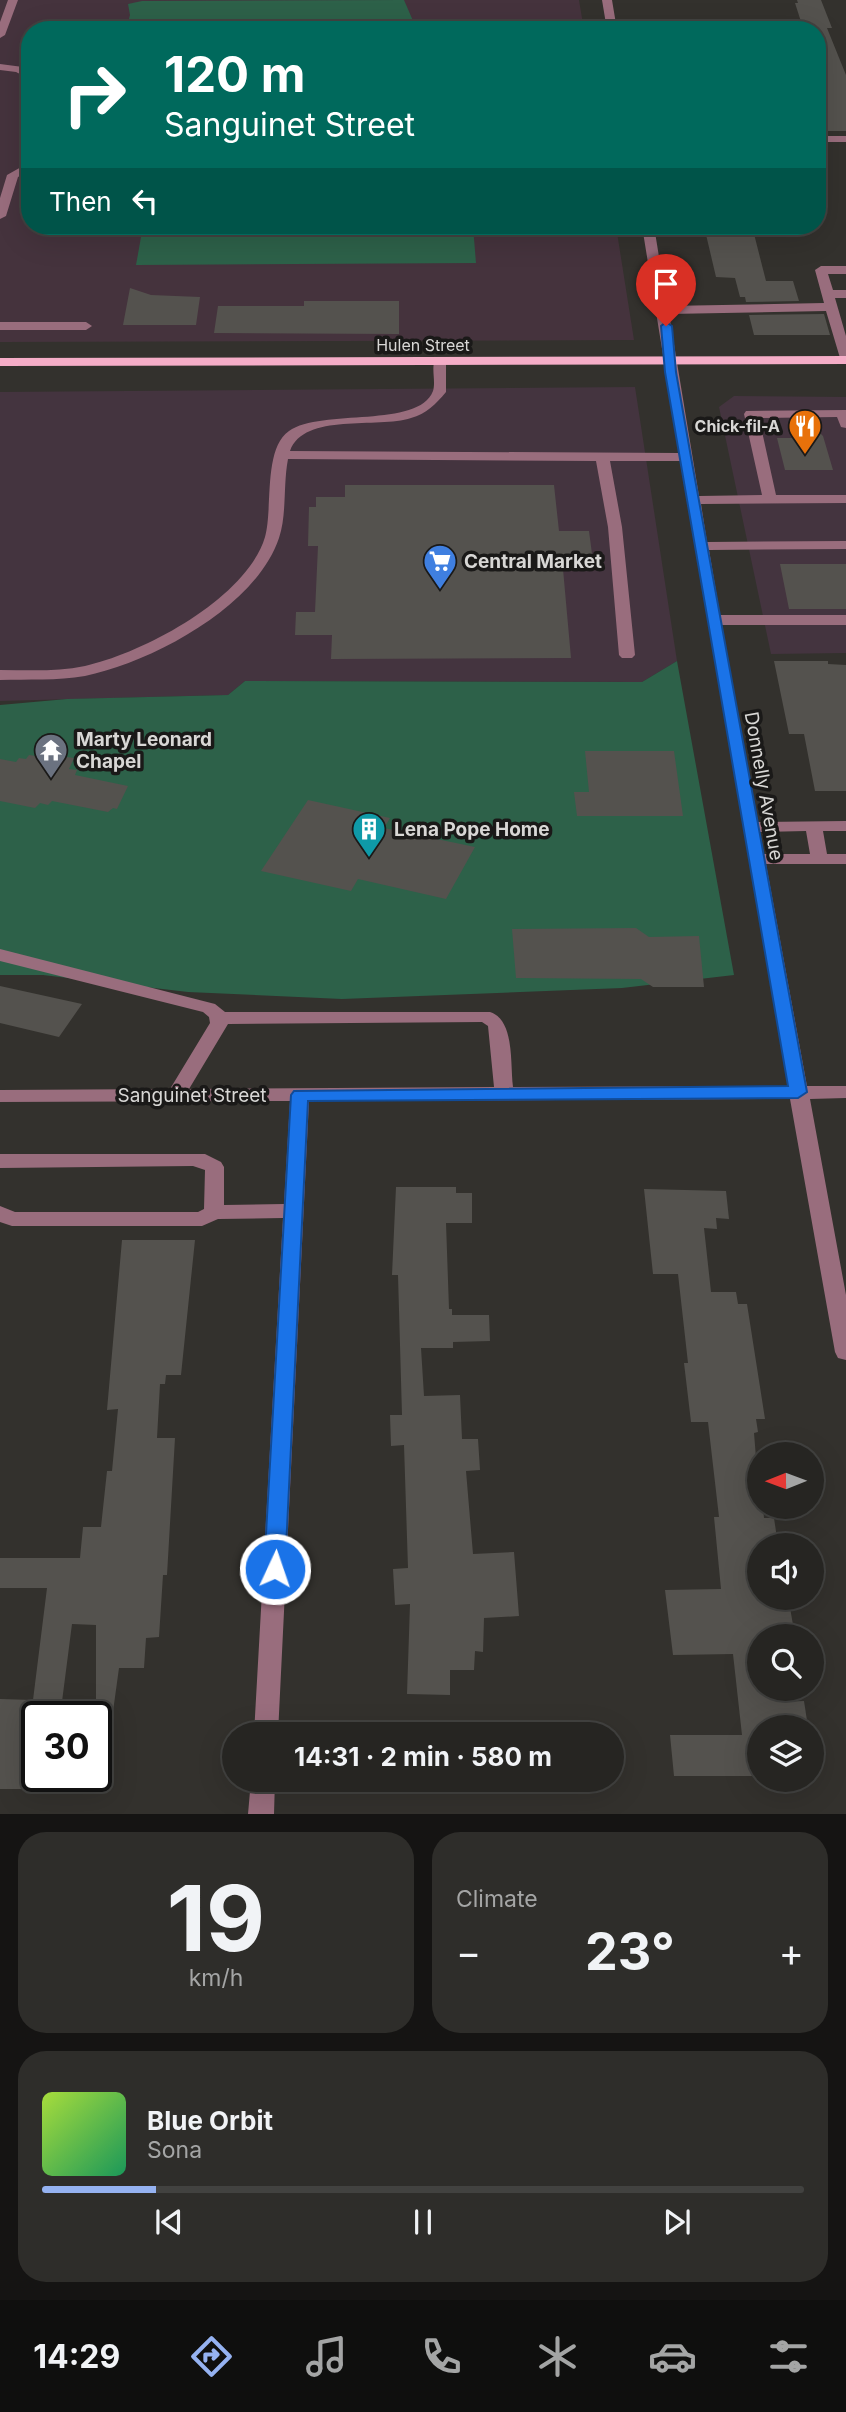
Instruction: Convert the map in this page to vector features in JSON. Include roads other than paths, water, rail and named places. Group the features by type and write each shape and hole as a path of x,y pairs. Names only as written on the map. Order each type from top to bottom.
{"main road":[{"name":"Hulen Street","path":"0,362 846,359"}],"street":[{"path":"0,35 13,0"},
{"path":"607,0 610,21"},
{"path":"0,67 21,70"},
{"path":"826,139 846,139"},
{"path":"0,216 13,175 21,170"},
{"name":"Donnelly Avenue","path":"650,235 713,620 846,1352"},
{"path":"846,270 821,270 846,359"},
{"path":"663,310 830,300 846,294"},
{"path":"0,326 86,326"},
{"path":"0,675 68,673 98,668 174,635 226,600 259,564 269,547 281,455 286,440 303,430 338,421 393,418 428,405 440,387 440,362"},
{"path":"770,499 751,414 845,416"},
{"path":"281,455 685,457"},
{"path":"602,457 615,527 627,655"},
{"path":"692,500 846,499"},
{"path":"701,546 846,545"},
{"path":"713,620 846,620"},
{"path":"813,826 820,859"},
{"path":"750,827 841,826"},
{"path":"756,859 844,859"},
{"path":"0,955 209,1008 219,1023 176,1095"},
{"path":"218,1018 483,1016 492,1019 497,1025 504,1094"},
{"name":"Sanguinet Street","path":"0,1096 846,1092"},
{"path":"267,1722 300,1095"},
{"path":"1,1166 205,1161 214,1167 216,1177 214,1212"},
{"path":"0,1213 12,1219 202,1219 214,1212 293,1212"},
{"path":"261,1814 262,1792"}],"place":[{"name":"Chick-fil-A","path":"805,456"},
{"name":"Central Market","path":"440,591"},
{"name":"Marty Leonard Chapel","path":"51,780"},
{"name":"Lena Pope Home","path":"369,859"}]}
